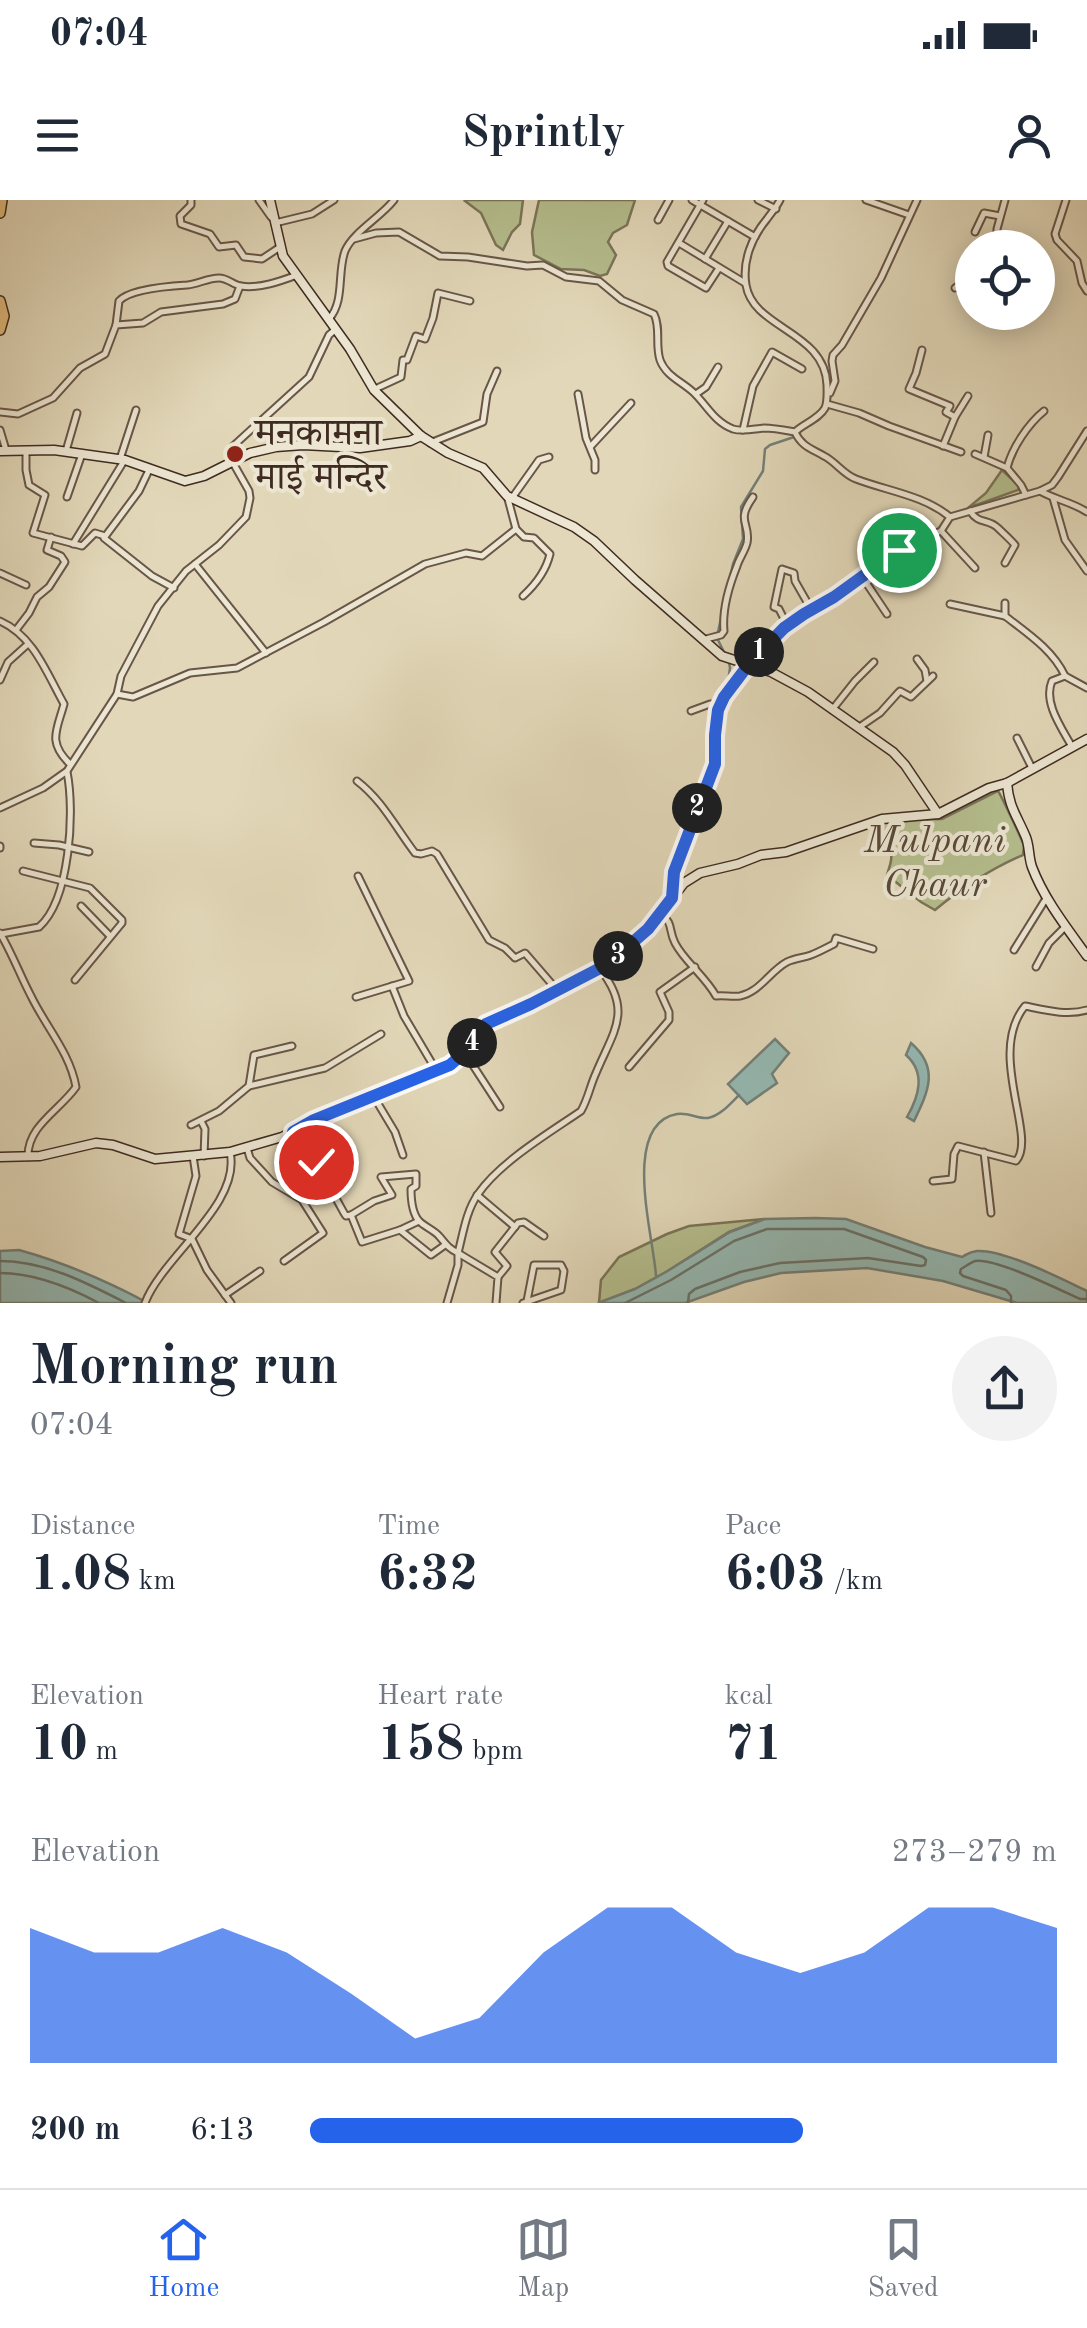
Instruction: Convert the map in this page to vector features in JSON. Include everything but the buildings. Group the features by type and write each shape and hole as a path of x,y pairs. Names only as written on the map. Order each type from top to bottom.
{"main road":[{"path":"0,212 2,200"},
{"path":"0,301 4,316 0,330"}],"street":[{"path":"191,200 180,216 181,224 210,234 219,248 236,245 244,257 257,260 280,247"},
{"path":"258,200 275,221 312,214 334,200"},
{"path":"270,200 283,256 374,390 421,436 483,468 509,497 574,527 722,656 771,672 808,692 892,752 906,765 938,814"},
{"path":"329,319 336,310 347,246 394,200"},
{"path":"658,220 669,200"},
{"path":"692,200 702,202 755,237"},
{"path":"758,200 776,209"},
{"path":"780,200 748,252 746,284 758,307 819,357 825,368 827,400"},
{"path":"866,200 909,215"},
{"path":"354,240 399,232 440,256 543,265 566,277 599,280 622,300 652,312 657,318 662,363 716,418 742,430 770,428 795,432 821,414 835,381 833,356 881,278 918,200"},
{"path":"998,230 1005,200"},
{"path":"1066,200 1055,234 1077,261 1087,291"},
{"path":"702,202 667,262 670,269 706,288 719,268"},
{"path":"976,230 984,213 1000,216"},
{"path":"706,259 728,221"},
{"path":"679,243 746,284"},
{"path":"0,412 18,414 53,398 80,368 104,354 116,324 118,302 128,293 216,278 240,286 297,275"},
{"path":"116,324 143,323 161,312 230,301 238,296 240,286"},
{"path":"374,390 401,377 402,360 407,360 416,336 426,339 438,293 470,302"},
{"path":"0,808 43,788 68,768 116,694 121,676 158,606 248,513 249,491 232,461 230,448 309,376 329,335 336,329"},
{"path":"922,350 910,388 950,406 946,412 954,417"},
{"path":"742,430 754,386 772,352 802,369"},
{"path":"696,394 718,367"},
{"path":"430,442 483,422 487,394 497,370"},
{"path":"578,394 586,438 596,460 595,470"},
{"path":"943,446 948,429 968,396"},
{"path":"827,400 960,452"},
{"path":"590,446 631,403"},
{"path":"73,544 122,460 136,410"},
{"path":"1007,468 1021,438 1044,411"},
{"path":"66,452 77,413"},
{"path":"0,430 3,450 66,452 122,460 185,481 276,446 360,448 421,436"},
{"path":"672,898 674,872 715,764 720,704 771,638 906,545 941,531 950,517 1052,485 1087,431"},
{"path":"795,432 810,450 853,478 902,493 950,517"},
{"path":"984,456 988,436"},
{"path":"26,451 29,485 45,497 33,532 82,546 95,533 105,536 152,576 174,588"},
{"path":"67,498 82,454"},
{"path":"975,454 1007,468 1026,494"},
{"path":"509,497 539,460 549,456"},
{"path":"105,536 150,468"},
{"path":"1040,491 1087,512"},
{"path":"509,497 516,529 524,537 534,538 550,554 545,570 522,596"},
{"path":"704,640 724,631 732,582 747,542 744,515 753,497"},
{"path":"1054,498 1064,540 1087,571"},
{"path":"970,512 974,518 996,526 1014,542 1005,563"},
{"path":"116,694 134,697 190,672 237,668 425,564 466,553 485,554 516,529"},
{"path":"941,531 975,568"},
{"path":"16,630 65,562 61,556 47,552 51,537"},
{"path":"195,564 266,654"},
{"path":"787,625 774,607 782,570 794,573 812,609"},
{"path":"0,574 26,585"},
{"path":"863,578 887,614"},
{"path":"1005,602 1005,616"},
{"path":"950,604 1005,616 1050,652 1065,676 1087,688"},
{"path":"0,621 16,630 39,656 64,704 55,739 57,751 68,768 71,808 68,846 54,910 39,928 1,933 30,994 60,1044 76,1087 42,1121 31,1139 28,1157"},
{"path":"0,680 8,662 29,644"},
{"path":"0,658 8,662"},
{"path":"858,728 882,711 900,691 911,697 930,679 917,658"},
{"path":"832,710 874,662"},
{"path":"1065,676 1052,682 1048,692 1072,746"},
{"path":"691,711 720,704"},
{"path":"1016,738 1032,768"},
{"path":"0,1156 28,1157 96,1143 155,1158 204,1156 247,1148 293,1132 450,1065 486,1024 600,969 637,940 684,882 700,873 786,852 882,820 938,814 1087,739"},
{"path":"357,781 391,818 414,853 437,854 489,940 515,958 526,953 557,990"},
{"path":"1006,783 1011,810 1025,835 1030,862 1047,897 1087,956"},
{"path":"34,842 89,852"},
{"path":"24,872 90,888 122,920 75,980"},
{"path":"356,997 408,981 358,876"},
{"path":"1014,950 1047,897"},
{"path":"81,906 110,936"},
{"path":"661,913 669,920 675,944 716,996 736,996 756,988 780,966 834,944 836,938 873,949"},
{"path":"1036,967 1048,943 1066,926"},
{"path":"630,1066 669,1020 660,992 695,967"},
{"path":"447,1303 468,1216 477,1195 509,1164 546,1133 581,1111 585,1104 618,1013 616,993 600,969"},
{"path":"392,986 404,1016 436,1070"},
{"path":"933,1181 952,1179 954,1149 958,1146 1016,1161 1022,1153 1010,1078 1010,1052 1013,1029 1022,1008 1078,1013 1087,1010"},
{"path":"191,1125 250,1086 325,1068 381,1034"},
{"path":"250,1086 254,1055 292,1046"},
{"path":"465,1052 500,1107"},
{"path":"374,1097 395,1132 403,1155"},
{"path":"201,1121 205,1129 204,1156"},
{"path":"293,1132 316,1162 346,1216 392,1196 381,1177 416,1174 416,1186 410,1193 419,1221 438,1234 445,1245 498,1277"},
{"path":"247,1148 250,1158 272,1182 302,1200 323,1233 284,1261"},
{"path":"146,1303 169,1263 204,1225 223,1192 232,1164 230,1152"},
{"path":"984,1152 991,1213"},
{"path":"193,1156 196,1176 179,1234 192,1239 230,1303"},
{"path":"477,1195 515,1227"},
{"path":"351,1215 362,1242 419,1221"},
{"path":"496,1303 498,1277 507,1266 495,1252 524,1222 544,1236"},
{"path":"400,1230 431,1255 445,1245"},
{"path":"534,1265 562,1265 560,1290 525,1302 534,1265"},
{"path":"225,1294 260,1272"}],"green space":[{"path":"467,200 523,200 520,224 503,250 496,245 481,213"},
{"path":"539,200 635,200 627,225 613,233 608,242 616,255 607,274 561,269 534,255 532,232"},
{"path":"1002,470 1019,486 1018,490 968,508 986,493"},
{"name":"Mulpani Chaur","path":"998,791 1023,843 1023,855 977,879 935,910 887,875 891,858 883,842 886,834 879,823 942,819"},
{"path":"765,1219 729,1232 635,1289 599,1303 601,1280 619,1257 689,1226"}],"water":[{"path":"775,1039 789,1053 772,1074 777,1083 747,1104 728,1084"},
{"path":"911,1043 926,1062 929,1080 914,1121 907,1117 919,1085 916,1069 906,1055"},
{"path":"765,1219 846,1219 962,1257 977,1251 1002,1255 1087,1291 1087,1303 1017,1303 943,1281 867,1268 781,1273 685,1303 598,1303 635,1289 730,1232"},
{"path":"19,1250 85,1273 148,1303 0,1303 0,1251"}],"waterway":[{"path":"726,656 718,632 733,564 743,539 741,507 763,471 765,449 794,437"},
{"path":"727,689 729,663"},
{"path":"704,800 720,763 724,702"},
{"path":"677,882 691,835"},
{"path":"656,1276 644,1184 649,1138 660,1122 677,1114 712,1117 739,1095"}],"place":[{"name":"मनकामना माई मन्दिर","path":"235,454"}],"route":[{"path":"316,1162 293,1132 450,1065 486,1024 608,964 648,929 672,898 674,872 715,764 718,710 724,697 771,638 899,550"}]}
